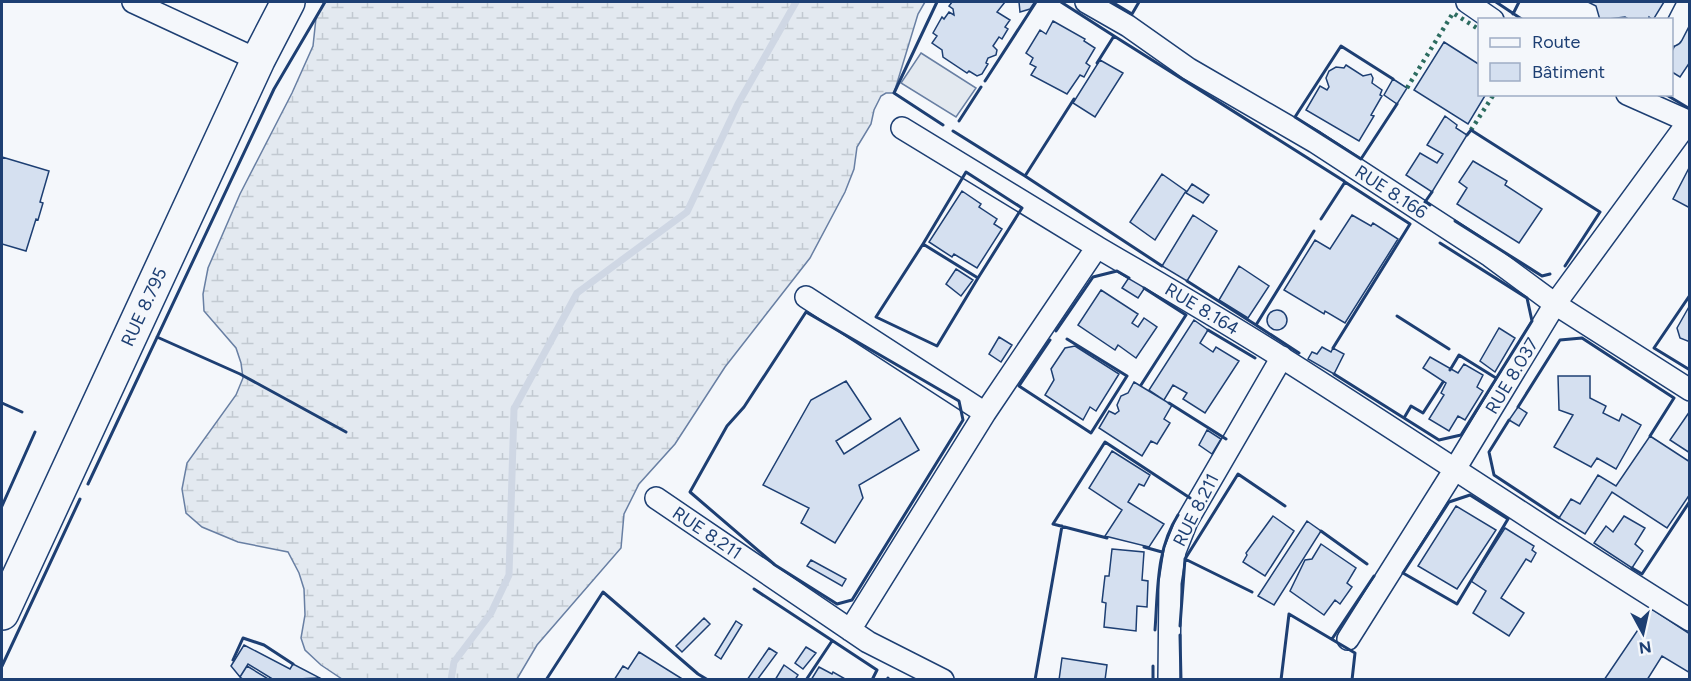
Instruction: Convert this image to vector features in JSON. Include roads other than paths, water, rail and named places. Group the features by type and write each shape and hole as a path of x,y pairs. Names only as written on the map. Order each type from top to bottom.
{"highway":[{"name":"RUE 8.795","path":"2,613 258,60 288,2"}],"street":[{"path":"133,2 258,60"},
{"name":"RUE 8.166","path":"1086,2 1128,26 1198,74 1325,149 1490,256 1555,304 1689,390"},
{"path":"1467,2 1490,18"},
{"path":"1673,31 1689,2"},
{"path":"1633,96 1689,122"},
{"name":"RUE 8.037","path":"1348,639 1555,304 1689,122"},
{"name":"RUE 8.164","path":"902,128 1282,357 1584,555 1689,620"},
{"path":"850,630 985,413 1097,247"},
{"path":"806,297 985,413"},
{"name":"RUE 8.211","path":"1169,680 1170,583 1174,551 1187,521 1282,357"},
{"name":"RUE 8.211","path":"656,498 850,630 909,664 943,680"}],"waterway":[{"path":"451,680 454,662 491,613 509,575 514,409 577,293 687,212 738,104 796,2"}]}
